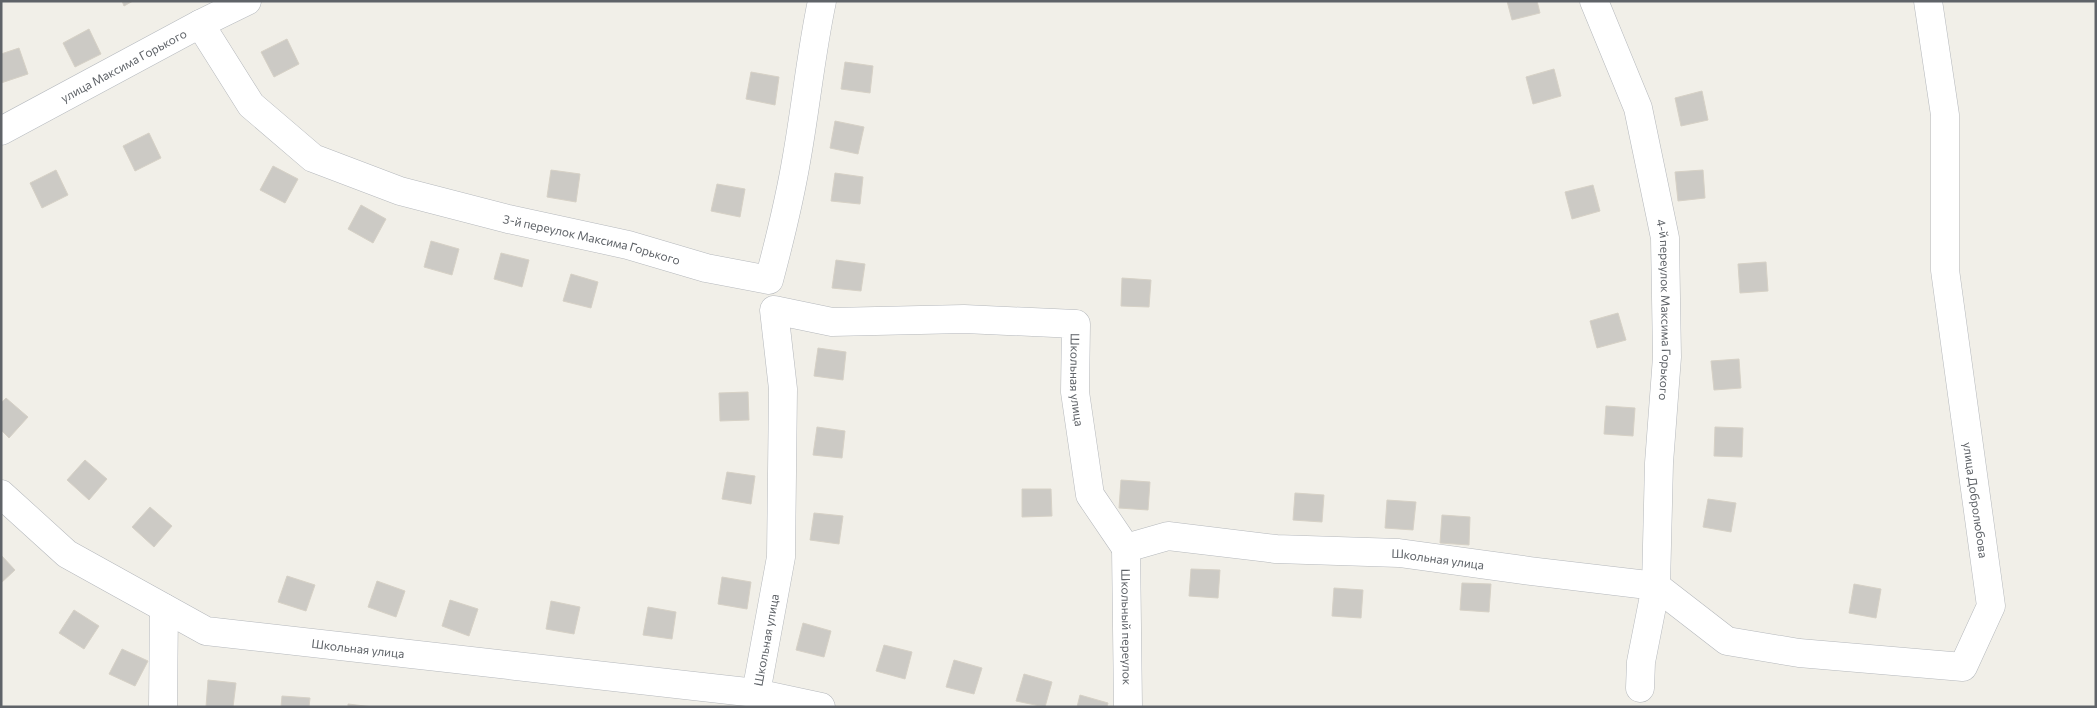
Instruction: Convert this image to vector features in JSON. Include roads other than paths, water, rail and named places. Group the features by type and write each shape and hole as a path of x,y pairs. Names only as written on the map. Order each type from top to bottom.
{"street":[{"name":"улица Максима Горького","path":"1,131 200,24 247,1"},
{"path":"774,310 769,280 797,156 812,49 822,1"},
{"name":"4-й переулок Максима Горького","path":"1594,1 1638,108 1665,238 1667,358 1659,463 1656,586 1641,662 1640,688"},
{"name":"улица Добролюбова","path":"1656,586 1727,641 1800,653 1963,667 1992,606 1945,270 1945,115 1928,1"},
{"name":"3-й переулок Максима Горького","path":"200,24 251,104 313,158 400,191 508,219 628,245 706,268 769,280"},
{"name":"Школьная улица","path":"756,693 781,557 783,389 774,310 832,322 964,319 1076,324 1075,392 1090,495 1126,548 1168,536 1276,549 1399,553 1656,586"},
{"name":"Школьная улица","path":"1,494 67,554 206,631 756,693 821,707"},
{"name":"Школьный переулок","path":"1126,548 1128,707"},
{"path":"163,707 164,608"}]}
